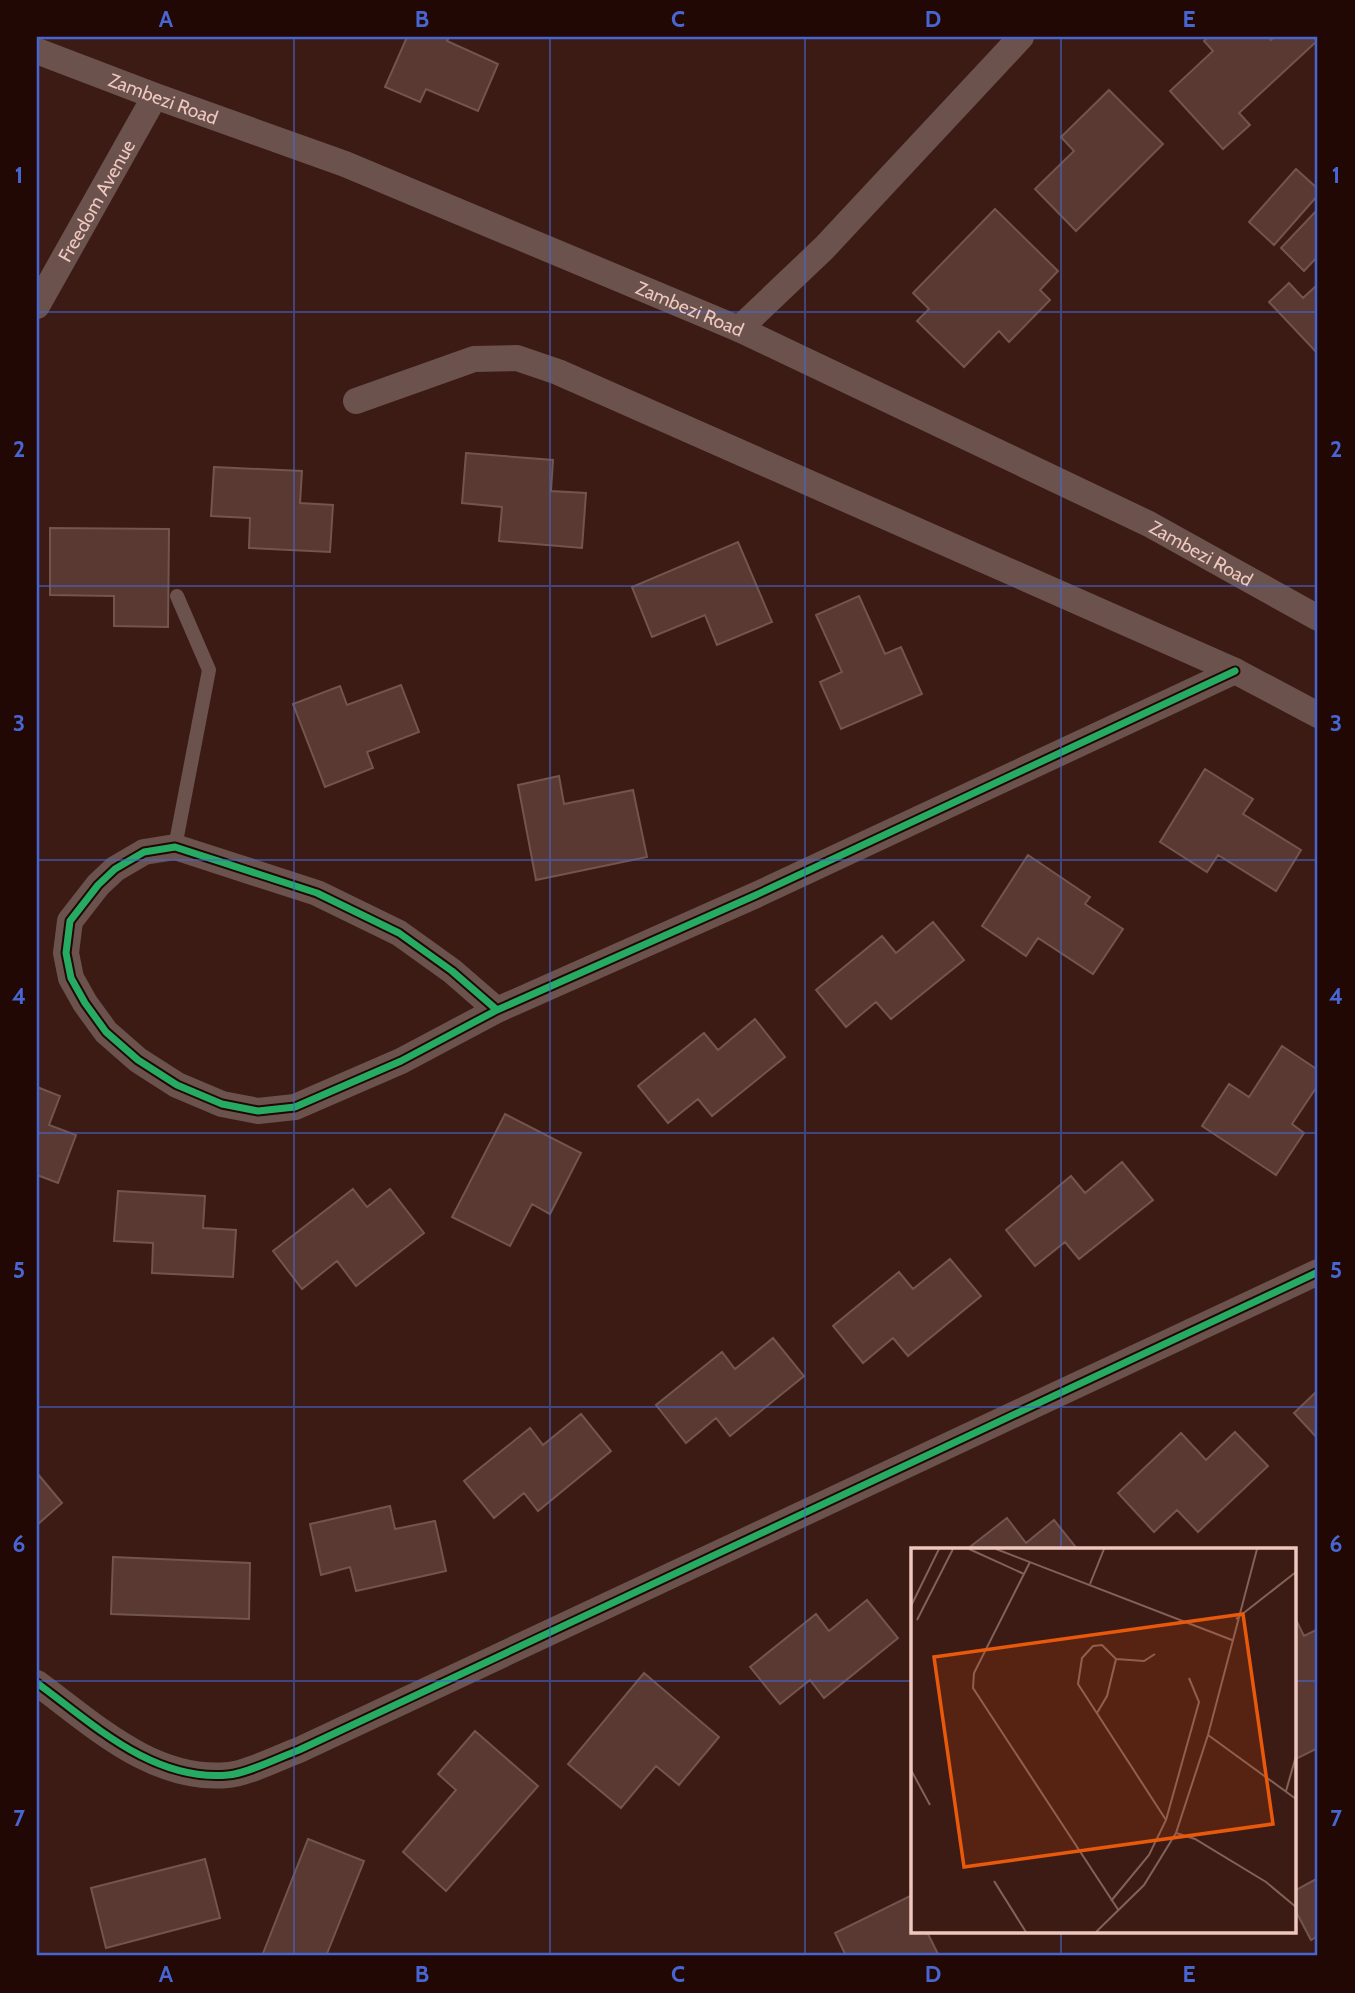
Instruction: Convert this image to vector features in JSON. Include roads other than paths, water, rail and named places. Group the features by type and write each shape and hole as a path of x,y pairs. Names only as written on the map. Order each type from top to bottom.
{"street":[{"path":"739,329 824,248 1021,37"},
{"name":"Zambezi Road","path":"37,51 345,164 739,329 1149,524 1318,618"},
{"name":"Freedom Avenue","path":"37,306 155,96"},
{"path":"356,401 474,359 517,358 558,372 1235,671 1318,715"},
{"path":"497,1010 452,971 399,933 317,893 175,846 144,852 116,869 98,885 70,921 66,953 71,978 106,1032 138,1060 177,1085 222,1104 258,1111 295,1107 401,1061 497,1010 756,895 1235,671"},
{"path":"37,1683 136,1754 184,1773 229,1775 312,1744 1318,1272"}],"lane":[{"path":"175,846 209,670 177,596"}]}
